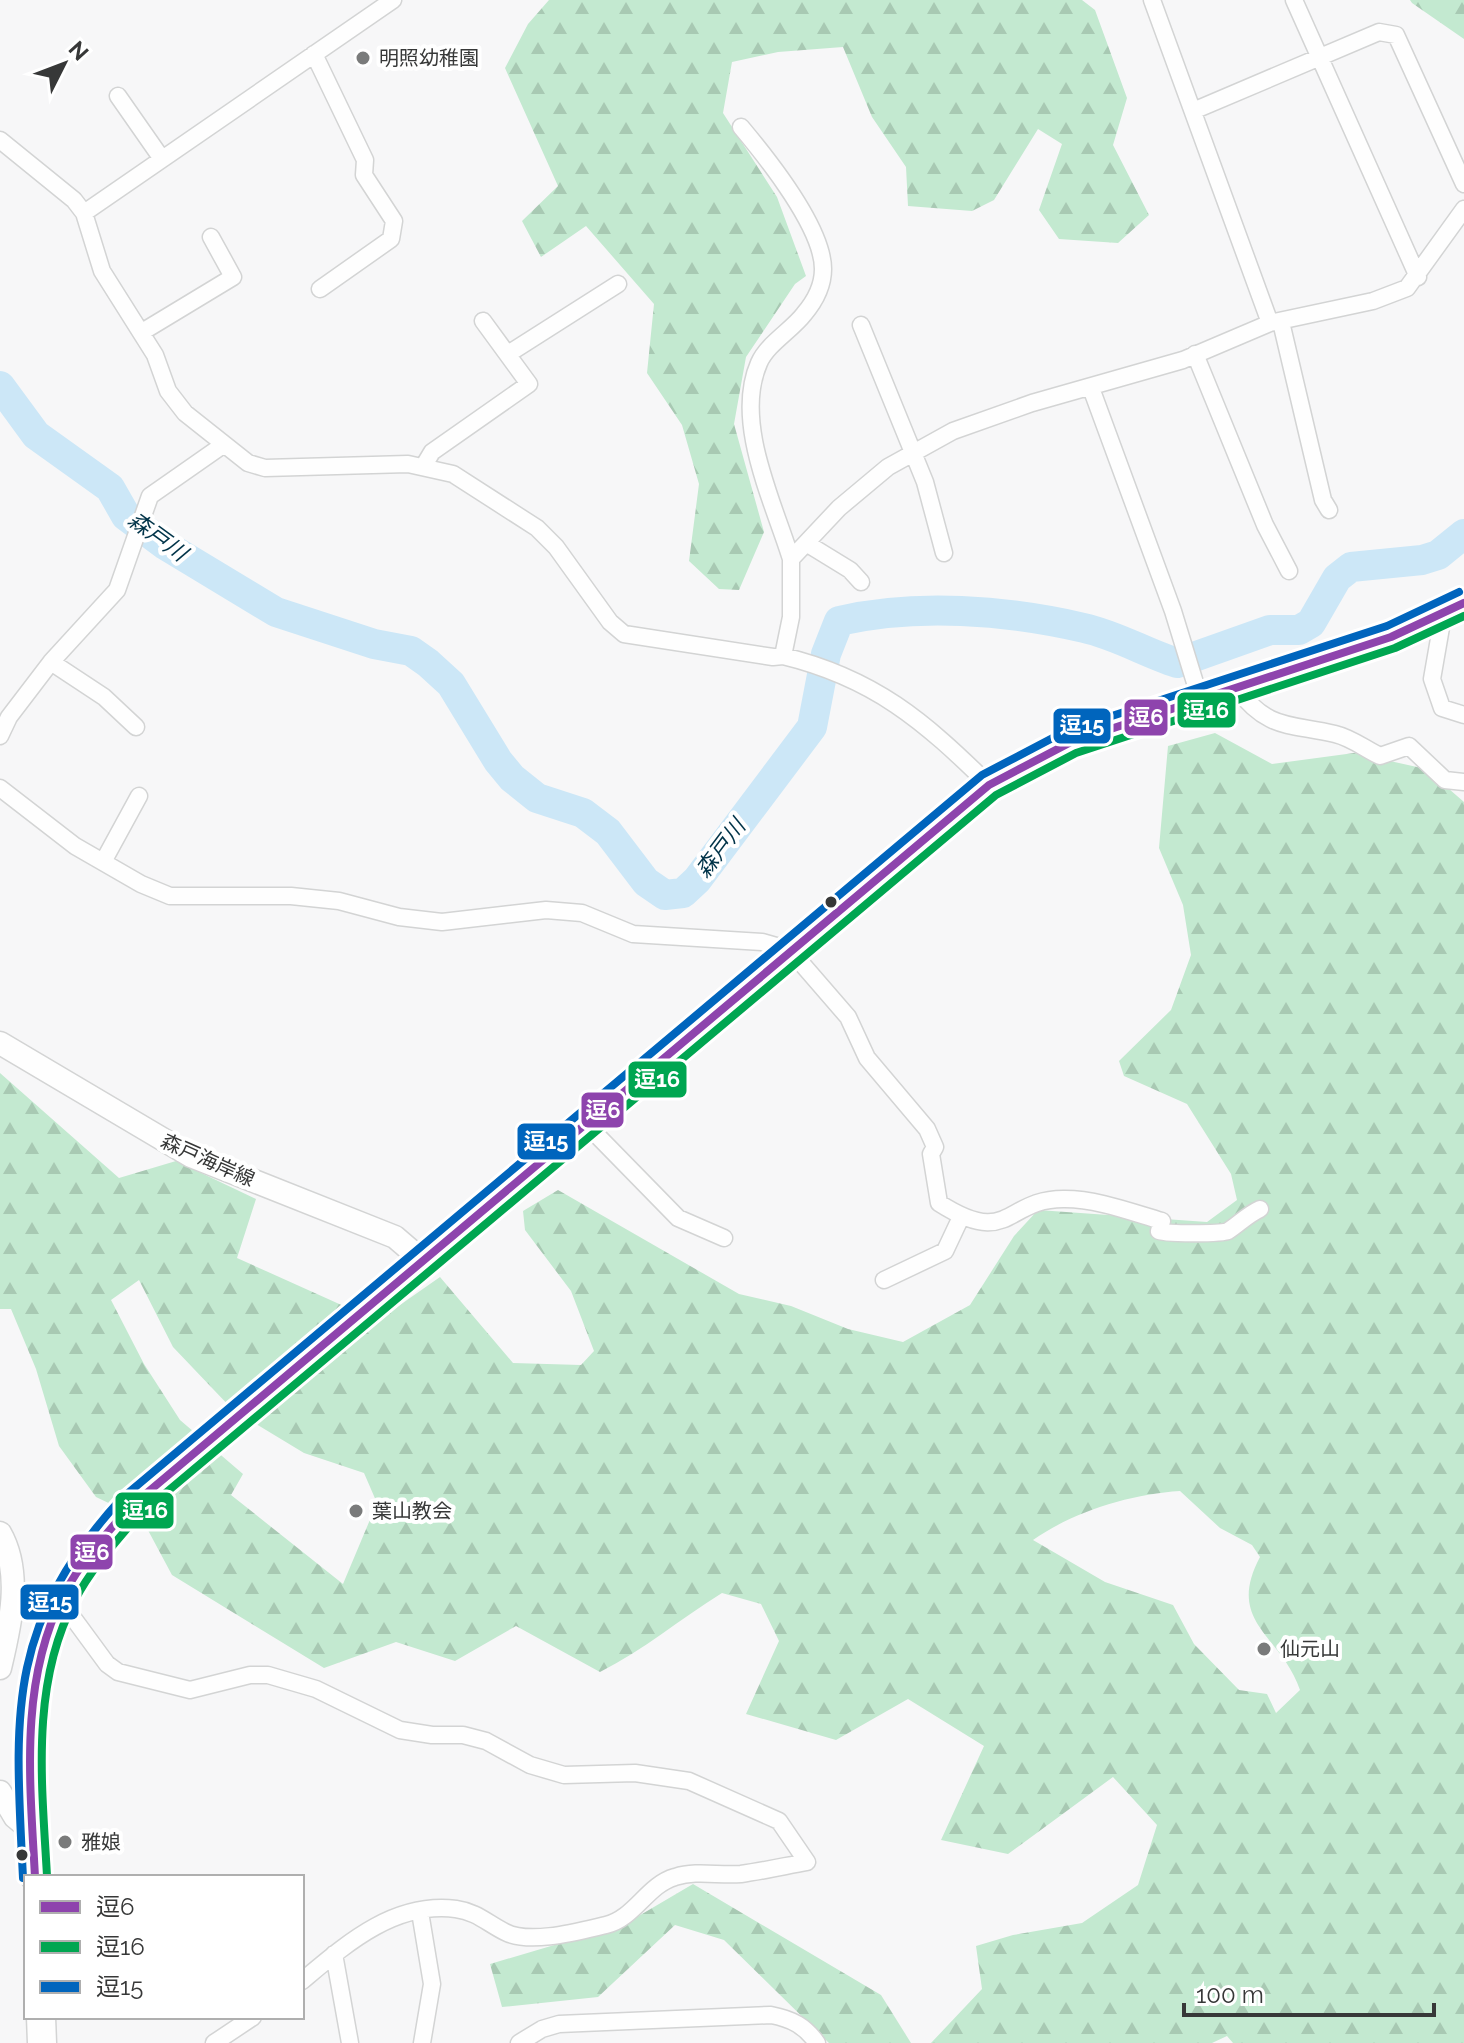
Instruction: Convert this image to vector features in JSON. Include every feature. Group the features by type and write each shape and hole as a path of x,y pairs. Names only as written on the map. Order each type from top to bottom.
{"highway":[{"path":"362,1309 989,785 1071,742 1391,637 1453,610"},
{"path":"35,1875 29,1726 32,1687 41,1646 60,1600 89,1553 129,1508"},
{"path":"41,2019 42,2043"}],"main road":[{"name":"森戸海岸線","path":"0,1043 191,1156 395,1237 423,1261"},
{"path":"0,1533 10,1554 12,1607 0,1668"},
{"path":"0,1792 15,1817 33,1832"}],"street":[{"path":"84,213 314,54 375,6 393,0"},
{"path":"1152,0 1275,322 1323,500 1329,510"},
{"path":"1294,0 1418,277"},
{"path":"1193,111 1379,32 1396,35 1464,184"},
{"path":"314,54 365,160 364,175 394,221 391,239 320,289"},
{"path":"118,96 162,159"},
{"path":"741,127 785,182 812,233 823,266 821,288 805,314 759,361 752,394 759,472 773,500 791,559 791,617 783,656"},
{"path":"0,140 74,200 84,213 102,271 155,355 168,391 185,413 248,463 265,468 423,467 453,474 537,528 610,622 624,634 783,656 835,670 860,681 913,717 989,785"},
{"path":"791,559 866,485 913,453 969,425 1195,354 1275,322 1373,301 1407,288 1418,277 1464,209"},
{"path":"142,332 233,277 211,237"},
{"path":"508,354 618,284"},
{"path":"423,467 432,452 529,384 483,321"},
{"path":"861,325 913,453 944,553"},
{"path":"1195,354 1265,525 1289,571"},
{"path":"1091,388 1200,699"},
{"path":"0,736 9,717 51,662 117,590 147,502 161,485 223,445"},
{"path":"806,543 850,570 861,582"},
{"path":"1453,610 1432,679 1442,708 1464,715"},
{"path":"51,662 104,697 136,727"},
{"path":"1235,687 1246,701 1283,726 1336,734 1380,756 1409,746 1445,780 1464,782"},
{"path":"0,788 75,846 170,896 291,896 339,901 399,917 442,922 546,910 582,913 633,934 762,942 790,950 848,1017 867,1058 890,1090 927,1129 935,1147 931,1154 939,1203 961,1217 983,1224 1003,1220 1044,1201 1064,1198 1162,1221 1159,1231 1171,1236 1195,1231 1225,1233 1260,1209"},
{"path":"103,862 139,796"},
{"path":"585,1123 678,1218 724,1238"},
{"path":"884,1280 945,1251 961,1217"},
{"path":"60,1600 107,1664 118,1672 190,1690 250,1675 268,1675 316,1689 400,1730 432,1735 463,1735 486,1741 530,1765 564,1775 635,1773 689,1781 779,1821 807,1862 738,1874 706,1872 675,1877 659,1884 628,1914 610,1924 531,1937 506,1933 482,1916 455,1909 420,1912 387,1920 334,1954 304,1979"},
{"path":"420,1912 432,1984 422,2043"},
{"path":"334,1954 350,2043"},
{"path":"519,2043 542,2029 559,2024 771,2015 789,2019 808,2030 817,2043"},
{"path":"214,2043 250,2019"}],"green space":[{"path":"549,0 1082,0 1095,10 1127,98 1113,145 1149,215 1118,243 1059,239 1039,210 1062,144 1038,129 994,200 972,211 908,206 906,167 872,117 843,47 778,52 732,62 723,113 777,197 806,276 795,284 746,357 734,424 764,532 739,590 719,589 689,561 699,484 682,425 647,373 654,304 586,226 541,257 522,221 558,186 505,68 528,24"},
{"path":"1410,0 1464,0 1464,39 1412,3"},
{"path":"1215,733 1272,764 1354,753 1426,769 1464,802 1464,2043 1233,2043 1227,2036 1212,2043 931,2043 982,1989 976,1946 1013,1935 1082,1923 1138,1885 1157,1825 1113,1777 1008,1854 941,1840 984,1746 908,1699 836,1740 746,1714 779,1641 761,1604 722,1593 600,1672 516,1626 455,1661 396,1642 324,1668 172,1575 142,1519 96,1497 59,1446 36,1369 11,1309 0,1309 0,1073 119,1178 176,1161 256,1199 237,1258 377,1321 440,1277 513,1363 581,1365 594,1351 571,1291 525,1230 523,1211 558,1190 739,1294 791,1306 848,1329 903,1342 970,1305 1014,1236 1038,1210 1207,1222 1237,1200 1231,1174 1187,1104 1124,1076 1119,1061 1171,1010 1191,955 1183,905 1159,848 1168,746","holes":["139,1280 173,1347 233,1410 304,1453 364,1473 377,1503 343,1584 231,1495 243,1474 180,1420 144,1364 111,1300","1180,1491 1220,1528 1252,1545 1260,1557 1251,1579 1249,1598 1252,1613 1291,1671 1300,1690 1276,1713 1267,1694 1239,1690 1194,1644 1173,1605 1105,1582 1033,1540 1066,1521 1103,1506"]},
{"path":"693,1884 881,1995 911,2043 829,2043 724,1940 675,1925 598,1997 502,2007 490,1964 625,1924"}],"waterway":[{"name":"森戸川","path":"0,386 36,435 110,488 126,516 165,545 276,612 374,644 411,651 428,663 451,684 498,761 512,778 537,798 583,813 608,832 646,882 665,895 683,893 697,880 812,727 826,654 839,621 899,612 993,613 1096,631 1177,663 1270,630 1299,630 1311,623 1337,578 1351,567 1422,560 1438,555 1464,534"}],"tunnel":[{"path":"129,1508 362,1309"}],"transit line":[{"name":"逗15","path":"23,1878 20,1720 26,1675 37,1632 56,1589 83,1545 121,1499 982,775 1066,731 1387,626 1459,592"},
{"name":"逗6","path":"35,1875 30,1769 33,1698 39,1663 63,1596 93,1550 129,1508 989,785 1071,742 1391,637 1464,603"},
{"name":"逗16","path":"47,1875 42,1735 51,1666 61,1632 81,1589 137,1517 996,795 1076,753 1395,648 1464,616"}],"place":[{"name":"明照幼稚園","path":"363,58"},
{"name":"葉山教会","path":"356,1511"},
{"name":"仙元山","path":"1264,1649"},
{"name":"雅娘","path":"65,1842"}]}
